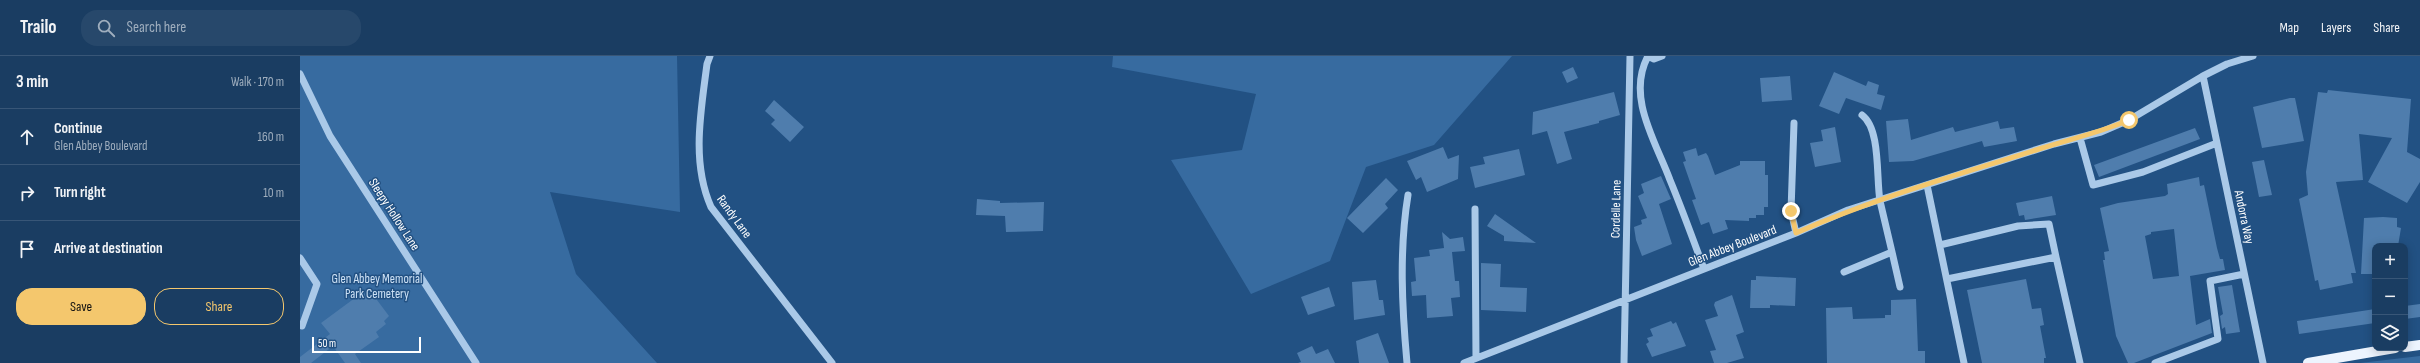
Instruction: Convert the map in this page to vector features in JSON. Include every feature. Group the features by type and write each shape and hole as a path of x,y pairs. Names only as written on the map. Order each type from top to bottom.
{"main road":[{"path":"2408,347 2420,345"},
{"path":"2308,363 2378,351"}],"street":[{"name":"Randy Lane","path":"710,56 707,64 700,124 700,166 704,191 712,207 832,363"},
{"name":"Cordelle Lane","path":"1624,363 1630,56"},
{"path":"1662,56 1654,59 1648,56 1641,68 1640,83 1645,119 1704,269"},
{"name":"Glen Abbey Boulevard","path":"1464,363 1625,298 1796,233 1848,210 2101,132 2129,120 2203,76 2227,64 2253,56"},
{"name":"Sleepy Hollow Lane","path":"300,74 330,136 476,363"},
{"name":"Andorra Way","path":"2203,76 2263,363"},
{"path":"1862,115 1868,119 1874,138 1880,200 1900,287"},
{"path":"1794,122 1791,211 1796,233"},
{"path":"2080,138 2093,185 2143,172 2217,143"},
{"path":"1927,185 1964,363"},
{"path":"1406,363 1403,311 1404,219 1408,195"},
{"path":"1475,209 1476,358"},
{"path":"1940,245 2018,226 2050,224 2080,363"},
{"path":"1844,272 1892,252"},
{"path":"1947,279 2056,257"},
{"path":"300,261 317,284 302,326"},
{"path":"2155,363 2218,339 2210,281 2244,274"}],"green space":[{"name":"Glen Abbey Memorial Park Cemetery","path":"300,56 677,56 680,212 550,192 576,274 657,363 300,363"},
{"path":"1113,56 1512,56 1434,145 1366,167 1330,261 1251,294 1171,160 1242,150 1256,94 1112,67"},
{"path":"2420,356 2420,363 2360,363"}],"building":[{"path":"1573,67 1578,78 1567,83 1562,72"},
{"path":"1834,72 1866,86 1868,81 1879,85 1877,94 1885,96 1881,110 1846,98 1839,114 1819,106"},
{"path":"1790,76 1792,100 1762,102 1760,78"},
{"path":"2328,90 2411,99 2407,152 2420,159 2420,182 2407,203 2368,182 2392,138 2359,134 2363,180 2336,182 2356,273 2351,273 2353,283 2320,290 2318,280 2315,281 2299,199 2308,195 2306,172 2318,92 2327,93"},
{"path":"1614,92 1620,115 1599,121 1599,123 1564,132 1572,159 1557,164 1547,131 1532,135 1533,112"},
{"path":"2295,98 2304,141 2262,148 2253,107"},
{"path":"774,100 804,127 790,142 771,124 775,120 765,111"},
{"path":"1908,119 1911,140 1953,127 1955,132 1998,121 2000,129 2014,127 2017,141 1984,147 1982,141 1913,161 1889,162 1886,121"},
{"path":"1835,127 1841,162 1815,167 1810,143 1823,141 1821,130"},
{"path":"2195,128 2200,139 2099,177 2094,165"},
{"path":"1443,147 1448,159 1459,155 1458,179 1427,192 1421,177 1416,180 1407,161"},
{"path":"1696,148 1698,156 1706,153 1715,175 1740,165 1740,161 1765,161 1765,175 1768,175 1768,207 1764,207 1764,215 1756,215 1756,218 1749,218 1749,221 1725,220 1728,229 1713,234 1709,222 1701,225 1692,200 1696,199 1683,162 1686,161 1683,152"},
{"path":"1519,149 1525,175 1475,188 1470,167 1485,164 1483,157"},
{"path":"2264,160 2272,195 2259,197 2252,162"},
{"path":"1661,176 1671,199 1659,204 1672,244 1642,256 1636,240 1634,227 1642,224 1641,220 1647,218 1638,196 1644,193 1641,184"},
{"path":"2199,177 2200,186 2204,185 2217,248 2220,259 2223,259 2225,270 2190,276 2196,325 2210,319 2212,333 2134,363 2128,363 2116,336 2103,260 2105,260 2104,252 2109,251 2100,208 2118,203 2165,196 2168,194 2167,184","holes":["2174,229 2179,276 2153,279 2145,236 2151,234 2151,232"]},
{"path":"1386,178 1398,190 1385,204 1388,208 1363,233 1347,218"},
{"path":"2052,196 2056,215 2025,220 2024,215 2019,216 2016,203"},
{"path":"977,199 1000,201 1000,203 1044,202 1043,231 1006,232 1005,216 976,215"},
{"path":"1495,214 1536,243 1504,241 1504,236 1487,226"},
{"path":"2364,218 2397,218 2397,227 2401,228 2398,243 2372,243 2372,274 2361,274"},
{"path":"1442,232 1450,239 1463,237 1465,251 1452,252 1455,281 1459,281 1460,297 1451,298 1453,316 1427,318 1426,295 1412,296 1411,282 1416,281 1414,258 1430,256 1429,250 1444,248"},
{"path":"1481,263 1501,264 1500,287 1527,288 1526,312 1481,310"},
{"path":"1756,276 1796,278 1795,306 1770,305 1770,308 1750,308 1751,280 1756,280"},
{"path":"2026,279 2032,309 2041,308 2044,325 2040,326 2046,358 2044,358 2044,363 1982,363 1967,290"},
{"path":"1376,280 1379,300 1383,300 1385,315 1354,320 1352,282"},
{"path":"2232,285 2240,332 2226,334 2225,327 2222,329 2220,316 2223,314 2218,287"},
{"path":"1329,287 1335,306 1308,315 1301,297"},
{"path":"363,292 366,296 371,292 389,316 384,321 386,324 376,332 379,337 355,354 361,363 345,363 333,346 311,363 300,363 300,357 330,334 321,323"},
{"path":"1732,295 1744,332 1736,335 1744,358 1727,363 1714,363 1710,351 1716,350 1705,320 1718,316 1714,305 1715,302"},
{"path":"1916,299 1918,351 1925,351 1925,363 1827,363 1826,308 1852,307 1853,319 1885,318 1885,315 1891,315 1891,300"},
{"path":"2420,304 2420,317 2408,319 2408,306"},
{"path":"2372,309 2372,323 2299,334 2297,321"},
{"path":"1671,321 1673,324 1676,322 1686,346 1652,357 1646,344 1649,342 1647,338 1653,336 1650,329"},
{"path":"1378,333 1389,363 1359,363 1356,341"},
{"path":"1312,346 1316,354 1328,349 1335,363 1298,363 1301,362 1297,353"}],"route":[{"path":"1791,211 1796,233 1848,210 2054,144 2101,132 2129,120"}]}
